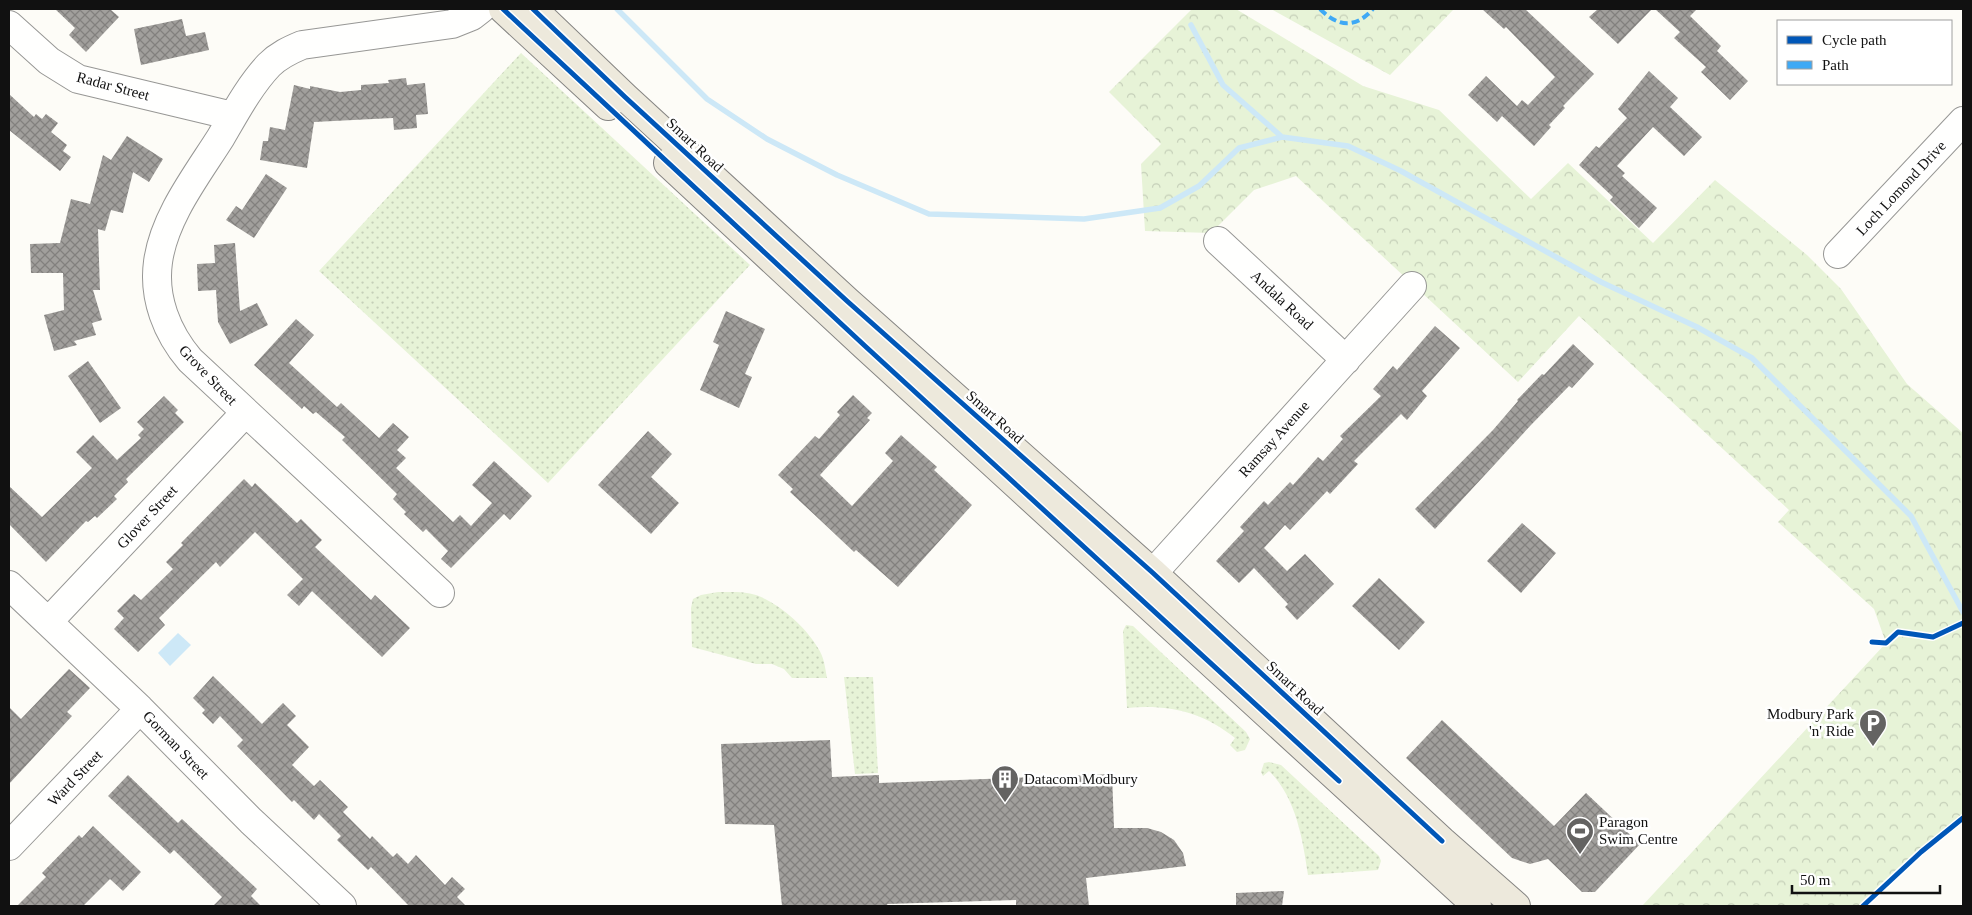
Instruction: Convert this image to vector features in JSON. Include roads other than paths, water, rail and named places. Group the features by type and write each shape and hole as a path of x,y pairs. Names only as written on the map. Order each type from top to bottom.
{"main road":[{"name":"Smart Road","path":"503,9 865,346 1143,582 1516,906"},
{"name":"Smart Road","path":"533,9 625,97 847,301 1143,582 1477,906"}],"street":[{"name":"Grove Street","path":"404,30 446,9"},
{"name":"Grove Street","path":"440,593 245,413 182,351 164,317 157,282 158,262 167,229 233,116 270,64 284,53 316,42 452,24 472,16 481,9"},
{"name":"Radar Street","path":"9,25 49,61 78,78 233,116"},
{"name":"Loch Lomond Drive","path":"1838,254 1963,121"},
{"name":"Andala Road","path":"1218,241 1346,360"},
{"name":"Ramsay Avenue","path":"1143,582 1412,286"},
{"name":"Glover Street","path":"49,621 245,413"},
{"name":"Gorman Street","path":"9,585 140,709 251,821 342,906"},
{"name":"Ward Street","path":"9,846 140,709"}],"water":[{"path":"178,633 191,645 170,666 158,653"}],"waterway":[{"path":"617,9 707,99 767,139 837,175 929,214 1084,219 1160,208 1199,186 1239,148 1282,137 1348,146 1401,171 1601,282 1697,327 1752,358 1911,516 1963,612"},
{"path":"1191,25 1223,85 1282,137"}],"place":[{"name":"Modbury Park 'n' Ride","path":"1873,747"},
{"name":"Datacom Modbury","path":"1005,803"},
{"name":"Paragon Swim Centre","path":"1580,855"}]}
